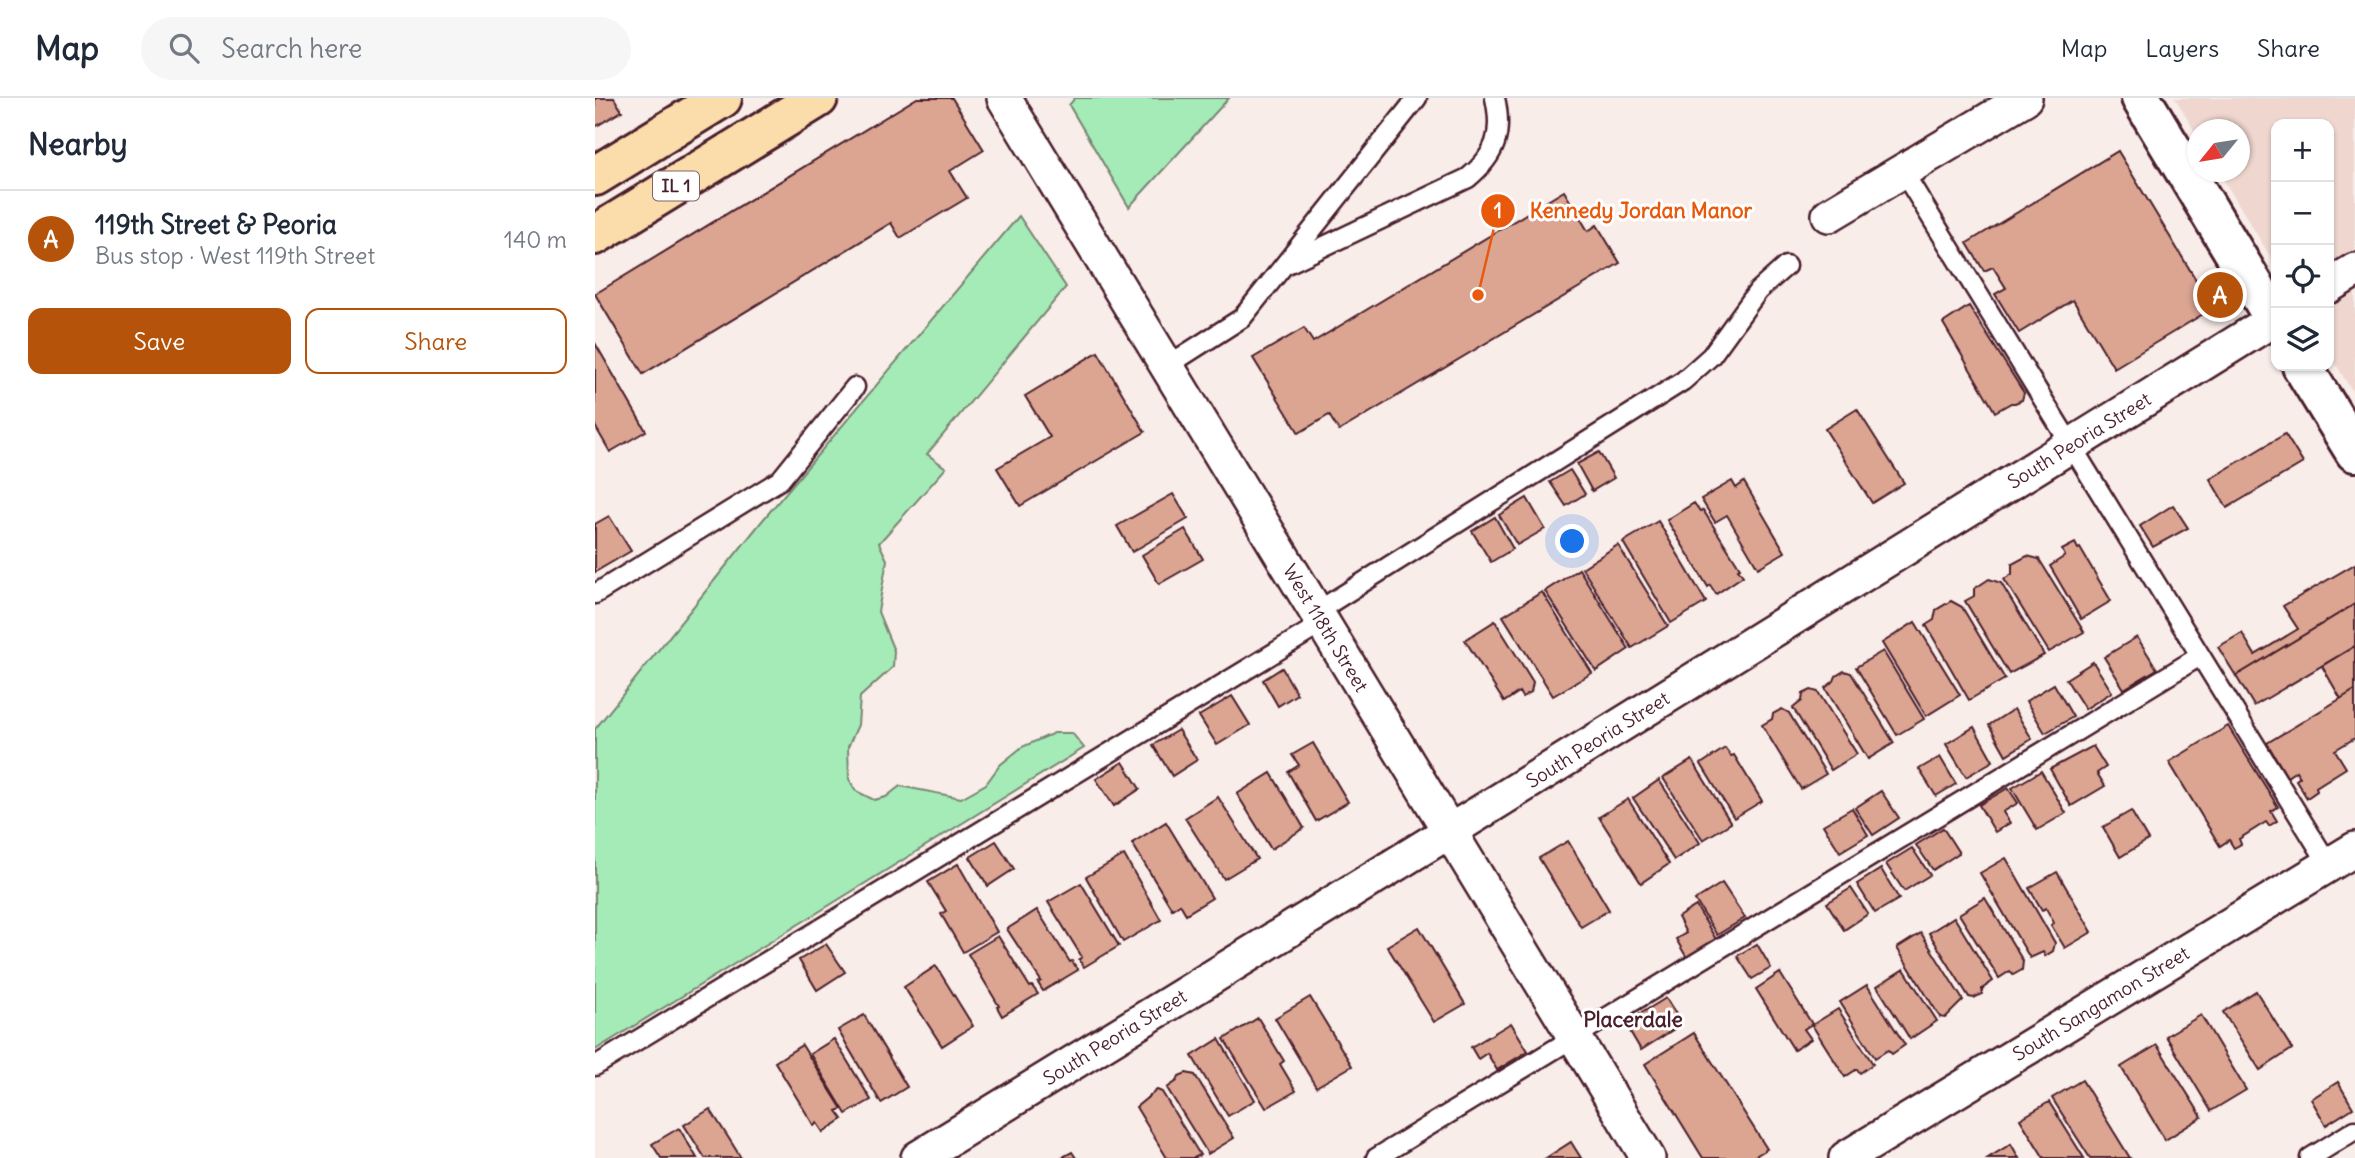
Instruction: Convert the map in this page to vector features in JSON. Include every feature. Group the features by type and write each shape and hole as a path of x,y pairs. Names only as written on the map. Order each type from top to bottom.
{"main road":[{"name":"IL 1","path":"595,176 722,98"},
{"name":"IL 1","path":"595,235 818,98"}],"street":[{"name":"West 118th Street","path":"1004,98 1648,1158"},
{"path":"1829,215 2025,98"},
{"path":"2141,98 2271,311"},
{"path":"2334,283 2355,270"},
{"name":"South Peoria Street","path":"918,1158 1450,832 2271,322"},
{"path":"2305,371 2355,452"},
{"name":"South Sangamon Street","path":"1846,1158 2342,857"}],"lane":[{"path":"1167,366 1242,318 1417,98"},
{"path":"1283,266 1468,178 1483,166 1493,151 1498,131 1495,98"},
{"path":"1902,170 2200,656 2342,857"},
{"path":"595,1066 1320,617 1683,382 1711,356 1758,291 1786,266"},
{"path":"595,594 780,480 855,387"},
{"path":"1376,1158 2200,656"},
{"path":"2310,1158 2355,1130"}],"shaded area":[{"path":"2175,98 2355,98 2355,396 2334,361 2334,119 2271,119 2271,258 2225,182 2250,182 2250,119 2187,119"}],"green space":[{"path":"1075,98 1229,98 1129,207 1069,105"},
{"path":"1019,216 1066,287 927,454 946,468 879,543 887,560 878,612 894,651 893,667 860,697 858,725 848,747 849,779 856,791 874,800 886,797 900,786 961,798 986,784 1000,765 1022,747 1054,733 1072,733 1084,748 595,1050 595,729 762,521"}],"building":[{"path":"595,98 614,98 622,111 595,127"},
{"path":"917,98 952,98 984,150 950,171 967,198 900,238 891,223 643,374 595,294"},
{"path":"2118,151 2213,308 2114,368 2073,300 2019,333 1995,294 2006,288 1993,267 1984,271 1967,243"},
{"path":"1564,191 1588,231 1597,225 1620,263 1339,431 1329,415 1299,433 1253,358 1304,328 1313,342"},
{"path":"1969,306 2024,393 2022,400 1995,412 1943,323"},
{"path":"595,343 646,431 610,452 595,426"},
{"path":"1098,352 1145,432 1020,506 997,468 1050,437 1025,396"},
{"path":"1857,409 1904,483 1872,503 1825,429"},
{"path":"2285,434 2303,463 2227,508 2210,479"},
{"path":"1599,452 1614,478 1592,491 1577,464"},
{"path":"1570,470 1585,494 1566,506 1550,482"},
{"path":"1732,481 1736,488 1744,482 1785,552 1758,568 1727,515 1715,522 1701,499"},
{"path":"1173,494 1188,519 1132,552 1117,526"},
{"path":"1527,498 1545,529 1517,545 1499,515"},
{"path":"1694,503 1700,511 1703,510 1743,576 1716,594 1710,585 1708,587 1667,520"},
{"path":"2173,505 2188,528 2153,547 2140,526"},
{"path":"609,516 631,551 595,572 595,524"},
{"path":"1495,517 1513,549 1491,562 1472,531"},
{"path":"1658,521 1706,602 1671,623 1623,542"},
{"path":"1185,529 1203,559 1159,584 1142,555"},
{"path":"2075,543 2111,601 2081,619 2050,566 2065,556 2062,550"},
{"path":"1618,545 1668,626 1632,648 1582,568"},
{"path":"2027,556 2039,559 2084,632 2049,652 2004,579 2012,574 2012,564"},
{"path":"2355,564 2355,604 2236,676 2218,647 2242,633 2255,655 2298,629 2283,606"},
{"path":"1579,569 1629,649 1596,671 1545,591"},
{"path":"1989,579 2001,583 2044,655 2009,674 1965,601 1974,596 1974,589"},
{"path":"1542,592 1592,673 1553,696 1503,616"},
{"path":"1951,601 1962,607 2005,679 1969,700 1926,625 1934,620 1936,610"},
{"path":"2355,604 2355,646 2254,706 2236,676"},
{"path":"1495,621 1533,682 1531,692 1522,697 1519,692 1504,702 1465,640"},
{"path":"1915,622 1960,695 1926,716 1882,643"},
{"path":"2137,637 2157,669 2124,689 2104,657"},
{"path":"2355,646 2355,690 2341,699 2322,666"},
{"path":"1883,651 1924,719 1897,735 1856,667"},
{"path":"2093,662 2112,692 2085,709 2066,679"},
{"path":"1282,668 1297,694 1278,706 1263,680"},
{"path":"1844,671 1851,673 1894,743 1868,759 1825,688"},
{"path":"2054,684 2073,717 2045,733 2026,701"},
{"path":"1811,690 1818,692 1857,754 1831,770 1793,708 1802,701 1803,694"},
{"path":"2355,690 2355,738 2335,750 2346,768 2316,787 2317,791 2307,798 2296,780 2300,777 2296,771 2287,777 2267,743"},
{"path":"1232,696 1250,725 1217,745 1199,716"},
{"path":"1782,709 1789,713 1826,774 1801,789 1762,725"},
{"path":"2014,709 2032,739 2006,755 1989,725"},
{"path":"2228,726 2278,807 2271,811 2277,821 2269,826 2266,822 2239,839 2241,844 2234,848 2229,840 2220,846 2169,762"},
{"path":"1974,727 1993,761 1966,777 1946,744"},
{"path":"1178,730 1197,760 1172,776 1153,745"},
{"path":"1313,743 1348,802 1316,821 1288,772 1299,765 1292,755"},
{"path":"2093,746 2106,767 2097,773 2105,786 2071,806 2050,769"},
{"path":"1725,748 1731,756 1734,755 1762,801 1734,818 1701,764"},
{"path":"1940,757 1956,784 1936,796 1919,769"},
{"path":"1692,760 1731,823 1703,840 1663,778"},
{"path":"1123,762 1140,789 1114,806 1096,779"},
{"path":"2041,771 2066,813 2037,830 2012,788"},
{"path":"1271,773 1304,828 1271,849 1237,794"},
{"path":"1659,780 1700,843 1674,860 1633,798"},
{"path":"2008,788 2018,803 2003,812 2010,823 1995,832 1979,805"},
{"path":"1881,791 1899,818 1873,835 1855,808"},
{"path":"1218,797 1257,859 1224,879 1185,818"},
{"path":"1628,799 1669,864 1641,883 1599,817"},
{"path":"1852,808 1868,835 1840,852 1823,825"},
{"path":"2131,811 2148,840 2120,857 2103,827"},
{"path":"1166,822 1212,898 1186,914 1180,904 1172,909 1132,843"},
{"path":"1943,828 1959,853 1933,870 1916,845"},
{"path":"996,841 1014,869 988,886 970,857"},
{"path":"1568,841 1609,910 1581,927 1539,858"},
{"path":"1912,848 1930,875 1904,891 1886,864"},
{"path":"1124,855 1161,920 1123,942 1086,877"},
{"path":"2006,858 2055,943 2053,951 2045,956 2043,952 2030,958 1980,873"},
{"path":"958,864 997,932 963,952 941,914 946,911 928,882"},
{"path":"1881,869 1899,899 1875,913 1857,884"},
{"path":"2057,872 2092,932 2065,948 2051,925 2054,923 2046,908 2042,910 2029,888"},
{"path":"1081,883 1119,946 1084,967 1079,959 1082,957 1048,902"},
{"path":"1722,883 1745,918 1717,935 1695,900"},
{"path":"1851,888 1868,914 1844,930 1827,903"},
{"path":"1985,898 2023,961 2022,970 2013,975 2010,971 1999,978 1959,914"},
{"path":"1696,906 1717,941 1687,958 1676,939 1686,933 1678,917"},
{"path":"1037,910 1078,970 1043,991 1038,983 1041,981 1007,929"},
{"path":"1954,917 1993,981 1982,989 1982,994 1974,998 1969,997 1929,933"},
{"path":"1419,927 1465,1004 1434,1022 1387,946"},
{"path":"1921,933 1963,1000 1945,1018 1940,1017 1897,948"},
{"path":"998,936 1030,987 1038,994 1002,1016 997,1007 999,1006 968,954"},
{"path":"826,944 845,972 817,990 799,960"},
{"path":"1757,944 1771,968 1752,979 1737,956"},
{"path":"936,966 973,1026 942,1046 904,987"},
{"path":"1904,969 1937,1021 1910,1039 1877,986"},
{"path":"1780,973 1812,1024 1804,1029 1811,1039 1794,1050 1756,989"},
{"path":"1867,985 1905,1045 1892,1054 1888,1050 1875,1058 1840,1002"},
{"path":"2256,991 2292,1049 2260,1070 2223,1012"},
{"path":"1310,997 1352,1066 1316,1087 1275,1018"},
{"path":"1666,998 1682,1024 1641,1050 1625,1023"},
{"path":"1838,1009 1873,1064 1860,1073 1857,1069 1845,1077 1812,1025"},
{"path":"864,1015 907,1087 881,1103 838,1030"},
{"path":"2201,1015 2246,1090 2211,1111 2166,1036"},
{"path":"1258,1018 1284,1061 1280,1064 1296,1091 1266,1108 1224,1039"},
{"path":"1511,1023 1528,1051 1497,1070 1487,1053 1478,1059 1471,1047"},
{"path":"1694,1033 1767,1149 1752,1158 1703,1158 1645,1064"},
{"path":"834,1039 871,1100 846,1114 810,1054"},
{"path":"1219,1039 1255,1100 1228,1116 1192,1056"},
{"path":"802,1045 842,1109 837,1111 843,1119 823,1132 817,1123 814,1126 775,1062"},
{"path":"2157,1045 2202,1117 2165,1140 2121,1067"},
{"path":"1186,1073 1195,1075 1234,1138 1208,1154 1167,1088"},
{"path":"2082,1080 2130,1158 2090,1158 2052,1098"},
{"path":"2338,1082 2353,1108 2326,1125 2311,1099"},
{"path":"1157,1090 1162,1092 1200,1155 1194,1158 1167,1158 1136,1107"},
{"path":"2049,1102 2084,1158 2044,1158 2020,1119"},
{"path":"710,1109 741,1158 705,1158 684,1125"},
{"path":"679,1128 697,1158 661,1158 652,1144"},
{"path":"1571,1142 1581,1158 1546,1158"},
{"path":"2011,1144 2019,1158 1988,1158"},
{"path":"1072,1152 1076,1158 1061,1158"}],"place":[{"name":"Kennedy Jordan Manor","path":"1478,295"},
{"name":"119th Street & Peoria","path":"2220,295"}],"district":[{"name":"Placerdale","path":"1633,1020"}]}
